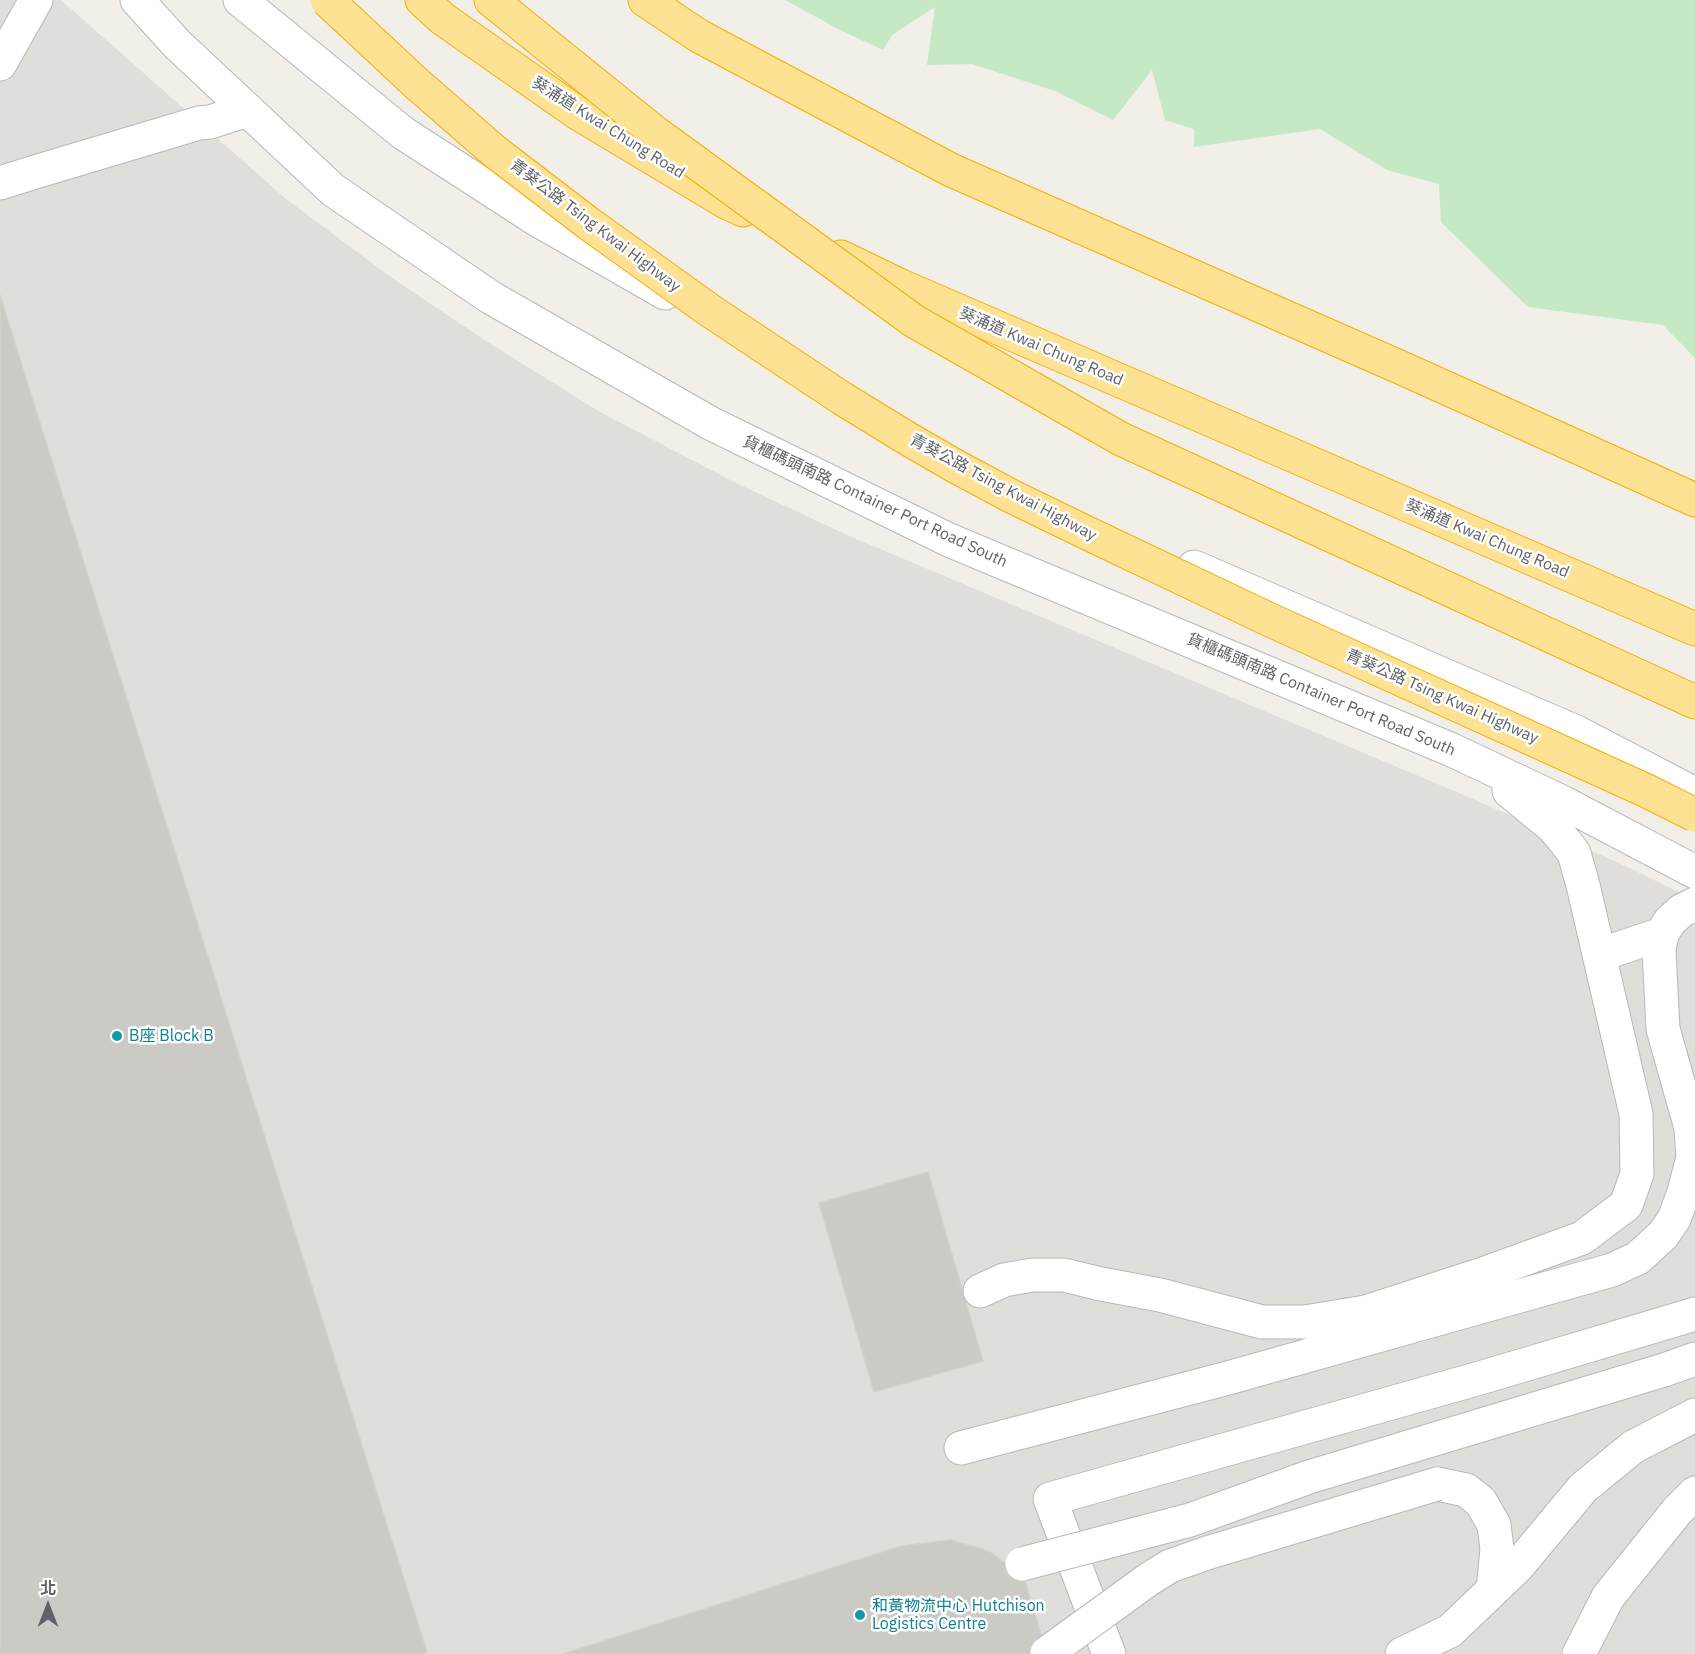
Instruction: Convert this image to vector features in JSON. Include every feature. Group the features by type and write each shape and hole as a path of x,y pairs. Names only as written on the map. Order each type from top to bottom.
{"highway":[{"name":"青葵公路 Tsing Kwai Highway","path":"327,0 416,83 494,151 588,223 709,310 843,399 928,450 1011,496 1084,532 1268,619 1637,786 1695,815"},
{"name":"葵涌道 Kwai Chung Road","path":"422,0 443,19 576,112 726,202 901,286 1695,628"},
{"path":"491,0 657,134 932,332 1121,439 1695,702"},
{"path":"508,0 533,34"},
{"path":"645,0 699,36 951,170 1695,500"}],"street":[{"path":"0,64 36,0"},
{"name":"貨櫃碼頭南路 Container Port Road South","path":"137,0 177,44 333,190 490,297 710,423 949,540 1452,750 1564,802 1695,872"},
{"path":"240,0 403,133 536,219 979,474 1576,732 1695,794"},
{"path":"0,183 248,110"},
{"path":"980,1291 1004,1280 1032,1275 1064,1275 1160,1295 1262,1322 1305,1322 1366,1312 1484,1274 1582,1238 1626,1205 1637,1174 1636,1114 1574,853 1541,816 1452,750"},
{"path":"961,1448 1228,1378 1612,1270 1638,1258 1663,1235 1674,1219 1693,1157 1691,1128 1663,1029 1659,950 1662,934 1670,921 1681,911 1695,904"},
{"path":"1599,955 1662,934"},
{"path":"1109,1654 1050,1499 1480,1378 1695,1314"},
{"path":"1022,1564 1190,1520 1309,1478 1695,1359"},
{"path":"1405,1653 1450,1631 1518,1566 1583,1488 1633,1447 1695,1415"},
{"path":"1047,1653 1170,1566 1206,1553 1437,1484 1466,1490 1481,1502 1494,1525 1497,1549 1493,1590"},
{"path":"1579,1654 1608,1597 1677,1511 1695,1493"}],"shaded area":[{"path":"0,0 61,0 286,199 392,278 486,341 600,412 734,482 847,535 1466,796 1617,862 1695,900 1695,1654 0,1654"}],"green space":[{"path":"785,0 1695,0 1695,358 1663,325 1528,307 1441,222 1439,184 1387,170 1320,129 1194,147 1194,129 1165,120 1152,70 1113,120 1055,91 972,64 927,65 935,7 892,35 883,50"}],"building":[{"name":"B座 Block B","path":"0,295 427,1652 421,1654 0,1654"},
{"path":"928,1172 983,1361 874,1392 819,1203"},
{"name":"和黃物流中心 Hutchison Logistics Centre","path":"951,1540 989,1551 1024,1577 1047,1654 563,1654 901,1546"}],"place":[{"name":"B座 Block B","path":"117,1036"},
{"name":"和黃物流中心 Hutchison Logistics Centre","path":"860,1615"}]}
